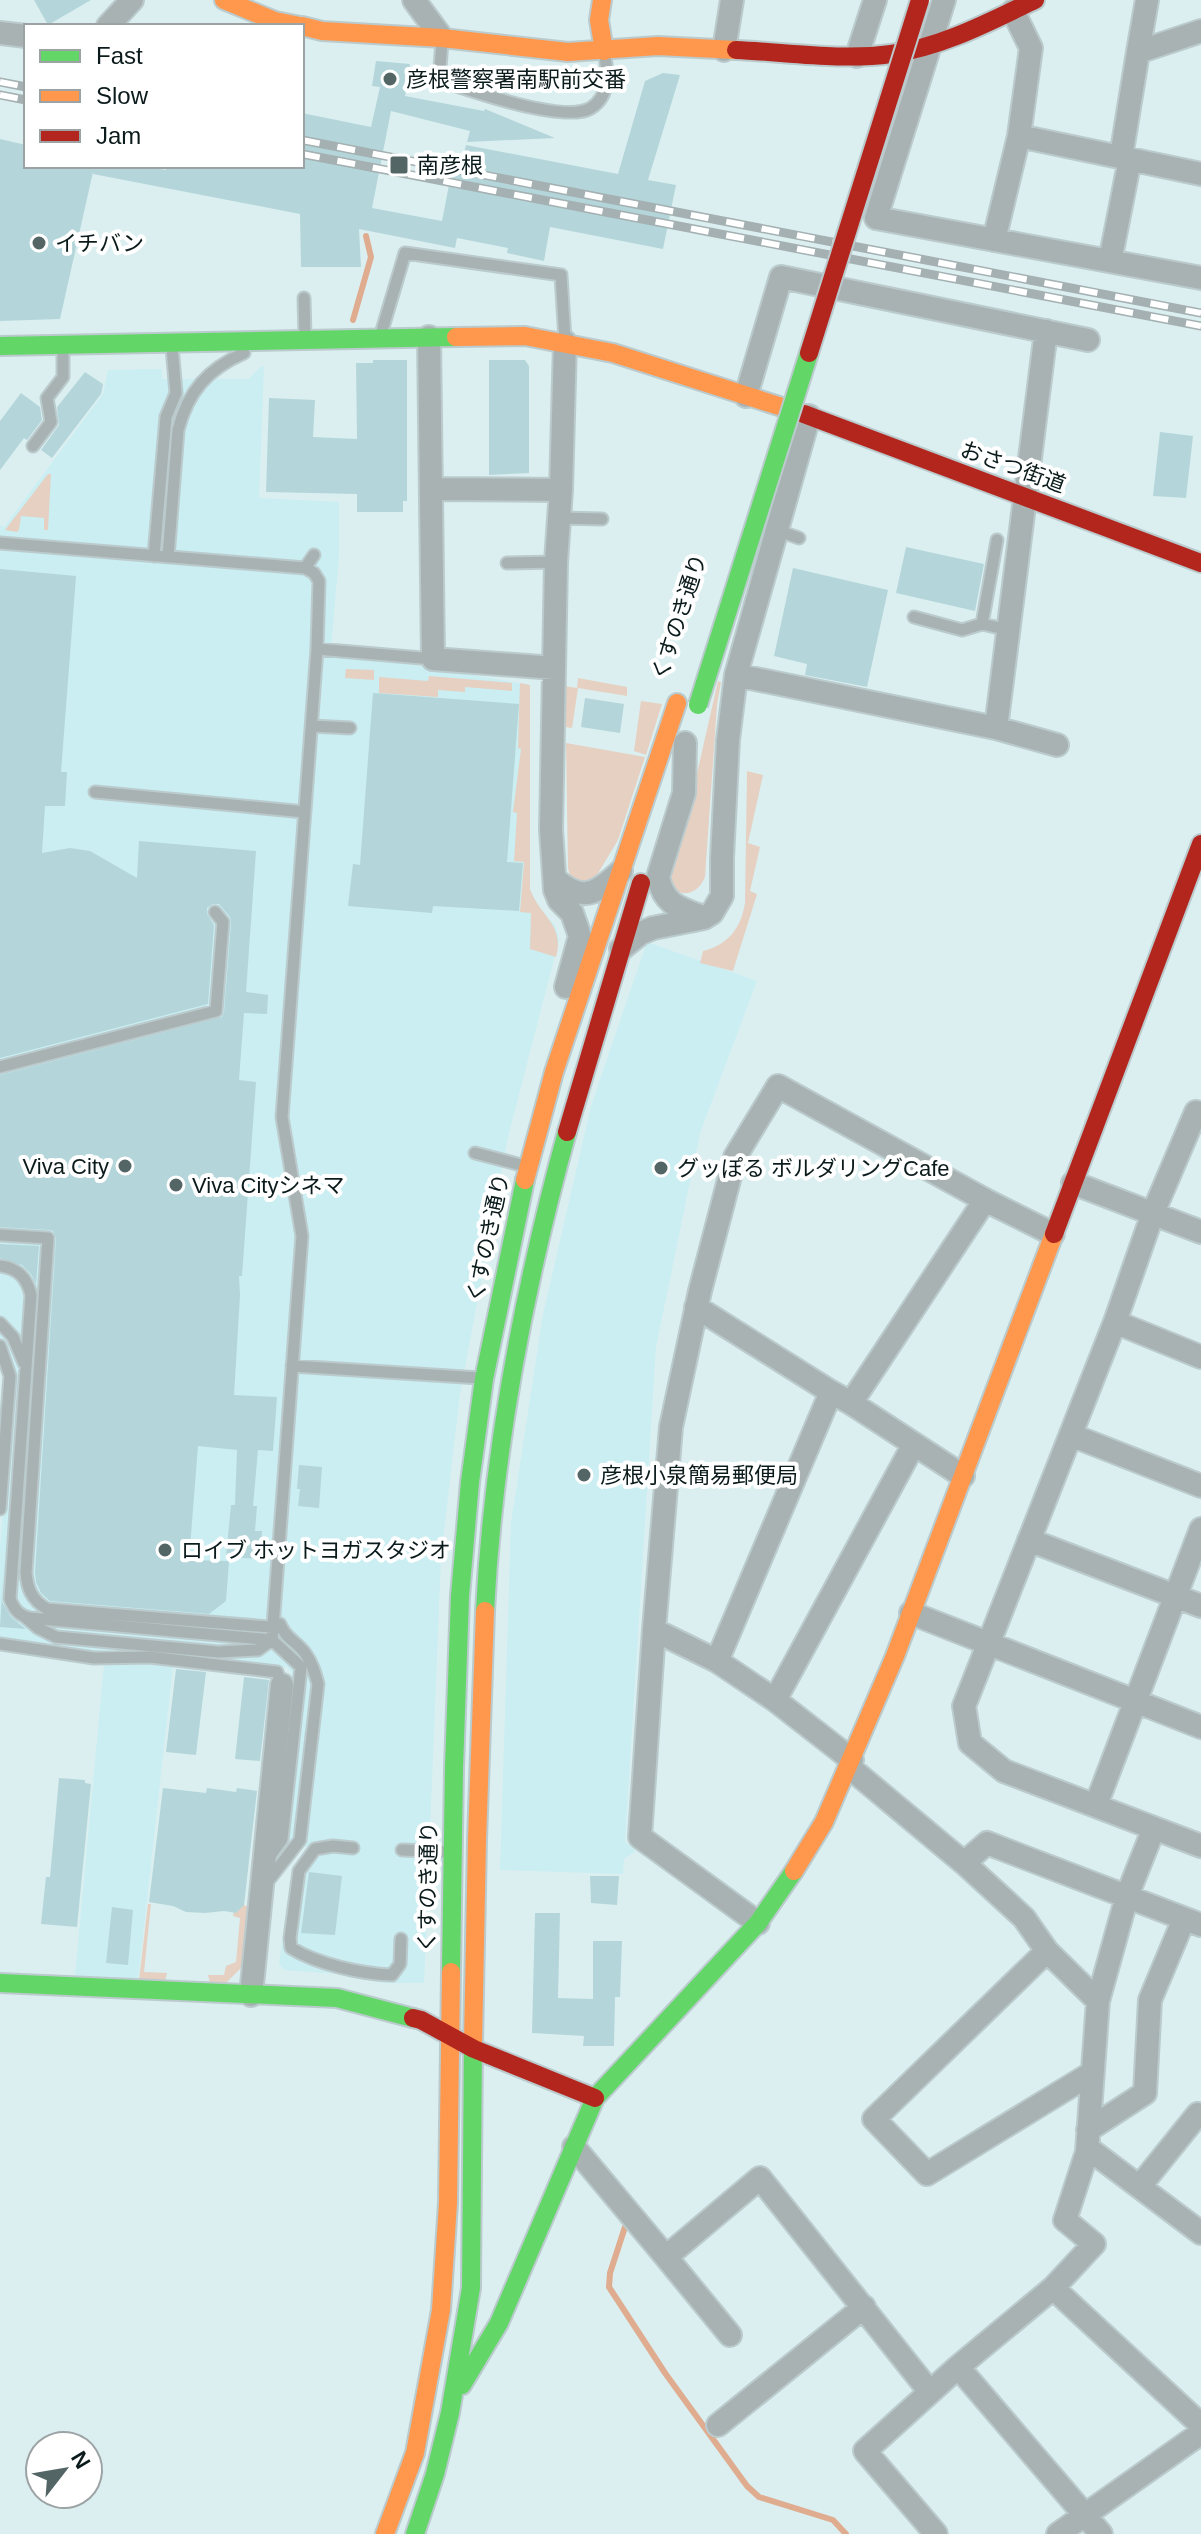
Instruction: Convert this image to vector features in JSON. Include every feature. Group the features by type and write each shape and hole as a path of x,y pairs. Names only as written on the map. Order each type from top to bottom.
{"main road":[{"path":"224,0 275,21 291,24"},
{"path":"602,0 599,20 604,51"},
{"name":"くすのき通り","path":"415,2534 432,2488 453,2400 471,2285 474,1982 485,1626 495,1482 511,1376 549,1191 590,1042 920,0"},
{"path":"304,27 322,31 442,38 568,52 658,46 857,56 892,54 962,35 1035,0"},
{"path":"876,75 890,30"},
{"path":"805,299 814,269"},
{"name":"おさつ街道","path":"0,346 525,336 565,342 613,353 809,416 898,457 951,477 1025,497 1201,563"},
{"path":"767,419 776,389"},
{"name":"くすのき通り","path":"385,2534 415,2453 441,2310 448,2203 460,1596 470,1482 484,1379 519,1200 554,1072 679,696"},
{"path":"453,2400 499,2323 595,2098 758,1923 803,1859 824,1822 911,1613 1201,844"},
{"path":"0,1983 187,1988 251,1995 337,1998 421,2020 474,2049 595,2098"}],"street":[{"path":"110,24 132,0"},
{"path":"414,0 442,38"},
{"path":"724,50 732,0"},
{"path":"857,56 875,0"},
{"path":"944,0 876,218 1201,278"},
{"path":"1110,261 1147,0"},
{"path":"994,240 1019,136 1031,48 1013,11"},
{"path":"1138,52 1201,31"},
{"path":"0,33 24,36"},
{"path":"1019,136 1201,174"},
{"path":"746,396 781,277 1088,340"},
{"path":"996,728 1046,331"},
{"path":"429,337 433,659 554,668"},
{"path":"554,1072 553,1029 580,936 572,913 559,900 555,890 551,830 556,562 565,342"},
{"path":"619,950 653,928 704,918 712,913 722,896 728,740 736,675 809,416"},
{"path":"431,489 465,485 561,490"},
{"path":"736,675 895,702 1057,745"},
{"path":"691,724 684,793 658,877 661,891 668,900 680,909 704,918"},
{"path":"555,879 573,892 593,893 622,871"},
{"path":"758,1923 640,1837 671,1427 696,1307 735,1157 778,1086 1053,1234"},
{"path":"1201,1114 1196,1112 1153,1213 1115,1322 964,1706 970,1743 1004,1771 1201,1846"},
{"path":"1073,1183 1201,1232"},
{"path":"717,1661 841,1398 985,1200"},
{"path":"696,1307 963,1476"},
{"path":"1115,1322 1201,1357"},
{"path":"1071,1435 1201,1486"},
{"path":"775,1700 914,1444"},
{"path":"1096,1805 1201,1529"},
{"path":"1029,1540 1201,1606"},
{"path":"911,1613 1201,1727"},
{"path":"654,1630 717,1661 775,1700 851,1763 1024,1918 1047,1951 1098,2001"},
{"path":"251,1995 265,1863 267,1777 282,1685"},
{"path":"936,2534 865,2451 958,2367 1053,2288 1094,2244 1065,2220 1087,2141 1098,2001 1127,1896 1154,1828"},
{"path":"964,1863 987,1843 1192,1922 1150,2000 1145,2093 1087,2141"},
{"path":"1047,1951 874,2119 927,2174 1092,2073"},
{"path":"1140,2186 1198,2114 1201,2117"},
{"path":"1087,2141 1093,2152 1201,2233"},
{"path":"574,2147 730,2335"},
{"path":"666,2257 760,2178 930,2392"},
{"path":"1053,2288 1201,2425"},
{"path":"718,2425 864,2307"},
{"path":"958,2367 1101,2534"},
{"path":"1058,2534 1201,2433"}],"lane":[{"path":"442,38 439,80 494,100 566,113 589,110 602,98 609,74 604,51"},
{"path":"380,338 405,253 561,275 565,342"},
{"path":"304,298 305,340"},
{"path":"168,557 178,430 189,398 215,369 231,358 270,341"},
{"path":"154,556 166,417 176,393 170,342"},
{"path":"33,446 51,422 47,398 63,377 63,344"},
{"path":"560,518 602,519"},
{"path":"776,530 799,538"},
{"path":"982,624 997,540"},
{"path":"0,543 305,568 314,573 319,581 312,726 282,1117 302,1236 274,1608 276,1632 301,1667 282,1839 265,1863"},
{"path":"216,561 217,547"},
{"path":"265,564 266,551"},
{"path":"305,568 314,555"},
{"path":"507,563 556,562"},
{"path":"914,617 962,630 982,624 1009,630"},
{"path":"317,649 384,650 433,659"},
{"path":"312,726 350,728"},
{"path":"95,792 305,812"},
{"path":"0,1067 216,1011 223,922 215,912"},
{"path":"475,1153 528,1167"},
{"path":"0,1235 48,1238 26,1572 30,1594 47,1609 205,1628"},
{"path":"0,1266 12,1267 23,1276 31,1295 10,1599 18,1613 30,1618 283,1633 305,1652 313,1667 318,1684 300,1840 262,1890"},
{"path":"0,1323 13,1337 29,1379 15,1595 18,1607 28,1621 56,1637 218,1652 258,1650 276,1632"},
{"path":"0,1346 10,1376 0,1509"},
{"path":"292,1366 484,1379"},
{"path":"0,1644 82,1659 150,1657 277,1672 282,1685"},
{"path":"353,1848 333,1846 315,1849 299,1871 291,1948 306,1957 375,1974 392,1975 400,1964 401,1939"},
{"path":"402,1850 453,1852"}],"shaded area":[{"path":"264,366 259,498 339,502 339,555 331,650 530,685 530,889 537,905 556,927 559,940 508,1137 460,1394 441,1557 424,1983 383,1983 339,1974 284,1970 279,1964 292,1871 309,1848 278,1836 294,1693 291,1690 293,1675 287,1667 149,1654 92,1653 0,1640 0,1549 13,1375 0,1338 0,525 4,527 103,394 108,370 162,369 162,379 249,379"},
{"path":"51,474 48,530 44,530 44,518 21,516 17,532 5,530"},
{"path":"346,669 374,670 374,680 345,678"},
{"path":"429,676 512,683 512,691 465,687 465,692 438,690 438,697 379,693 379,677 428,681"},
{"path":"578,678 627,687 627,696 578,688 572,728 565,727 564,686 577,688"},
{"path":"718,681 721,682 705,877 695,890 683,893 673,887 669,871 693,791"},
{"path":"520,683 530,685 530,889 554,928 558,946 556,957 530,949 531,913 520,912 524,862 514,861 517,813 513,812 521,749 518,748"},
{"path":"641,701 662,704 646,755 634,751"},
{"path":"566,743 645,757 618,840 594,880 582,883 570,876 568,868"},
{"path":"747,771 763,775 748,843 760,847 750,891 757,894 733,971 700,963 703,951 720,944 732,934 743,912"},
{"path":"647,942 757,981 700,1133 656,1347 625,1842 636,1851 624,1859 623,1874 500,1870 511,1523 543,1314 591,1106"},
{"path":"154,1663 173,1666 138,1981 75,1976 104,1664"},
{"path":"148,1904 151,1904 144,1972 167,1973 165,1981 139,1980"},
{"path":"235,1907 248,1907 242,1967 225,1984 210,1983 208,1975 224,1975 226,1966 236,1962 240,1918 233,1916"}],"building":[{"path":"34,0 91,0 50,24"},
{"path":"376,61 410,64 405,96 485,109 555,138 467,142 470,131 391,111 372,208 442,221 454,159 462,161 466,145 618,174 645,81 663,73 680,75 648,180 676,185 663,249 550,227 544,261 507,253 508,248 457,238 455,248 359,229 361,267 301,267 300,214 93,172 60,319 0,321 0,139 24,145 24,168 304,168 304,113 371,127 380,87 372,86"},
{"path":"373,360 407,360 407,501 403,501 403,512 357,512 357,494 266,492 269,398 315,400 313,437 357,439 356,363 373,363"},
{"path":"489,360 525,360 529,366 529,473 489,475"},
{"path":"85,372 103,384 101,394 52,458 41,450 59,425 57,407"},
{"path":"21,393 40,407 42,420 0,470 0,421"},
{"path":"1160,432 1193,436 1186,498 1153,496"},
{"path":"906,547 984,564 975,611 896,593"},
{"path":"793,568 888,590 867,687 805,675 807,664 774,656"},
{"name":"Viva City","path":"0,569 76,576 61,772 67,772 65,806 45,806 42,853 70,848 90,851 137,878 139,841 256,851 246,992 268,995 267,1014 244,1013 239,1080 256,1082 242,1276 239,1276 234,1395 277,1397 273,1451 258,1450 253,1506 257,1506 255,1531 262,1531 260,1559 226,1557 231,1505 235,1505 237,1450 198,1446 189,1560 229,1561 226,1601 209,1614 50,1601 41,1593 36,1582 56,1238 49,1230 0,1227 0,1075 222,1017 231,923 219,904 207,908 214,925 208,1004 0,1058"},
{"path":"373,693 519,704 507,862 523,863 519,911 433,906 432,913 348,906 353,864 360,865"},
{"path":"585,698 624,704 620,733 581,727"},
{"path":"0,1244 39,1246 36,1284 22,1265 0,1258"},
{"path":"299,1465 322,1467 319,1508 298,1506"},
{"path":"4,1562 2,1602 11,1617 26,1629 0,1627"},
{"path":"176,1669 206,1672 196,1755 166,1752"},
{"path":"244,1677 269,1680 260,1761 235,1759"},
{"path":"59,1778 85,1780 85,1783 91,1784 77,1927 41,1924 46,1877 50,1877"},
{"path":"163,1788 206,1793 207,1788 257,1791 244,1905 236,1913 186,1912 173,1906 149,1902"},
{"path":"309,1872 342,1876 335,1935 301,1933"},
{"path":"590,1876 619,1876 617,1905 591,1903"},
{"path":"112,1907 133,1910 128,1965 106,1963"},
{"path":"535,1913 560,1913 558,1998 593,1999 593,1941 622,1941 620,1997 615,1997 614,2046 583,2046 584,2036 532,2033"}],"waterway":[{"path":"353,320 371,257 366,236"},
{"path":"625,2227 610,2273 609,2287 665,2373 747,2486 759,2497 833,2520 846,2534"}],"railway":[{"path":"0,82 24,87"},
{"path":"0,95 24,100"},
{"path":"304,140 1201,313"},
{"path":"304,154 1201,326"}],"traffic: fast":[{"path":"0,346 456,337"},
{"path":"698,705 809,353"},
{"path":"485,1611 495,1490 513,1369 537,1250 567,1132"},
{"path":"451,1972 460,1596 470,1482 484,1379 525,1180"},
{"path":"462,2385 499,2323 595,2098 758,1923 794,1871"},
{"path":"0,1983 337,1998 413,2018"},
{"path":"415,2534 435,2474 450,2413 471,2288 473,2043"}],"traffic: slow":[{"path":"224,0 290,24"},
{"path":"602,0 599,20 604,51"},
{"path":"304,26 322,31 442,38 568,52 658,46 736,50"},
{"path":"456,337 525,336 613,353 804,414"},
{"path":"525,1180 554,1072 677,703"},
{"path":"794,1871 824,1822 895,1656 1054,1234"},
{"path":"473,2043 485,1611"},
{"path":"385,2534 415,2453 441,2310 448,2203 451,1972"}],"traffic: jam":[{"path":"809,353 920,0"},
{"path":"736,50 833,56 872,56 910,51 947,40 1035,0"},
{"path":"804,414 1201,563"},
{"path":"1054,1234 1201,844"},
{"path":"567,1132 641,883"},
{"path":"413,2018 474,2049 595,2098"}],"place":[{"name":"彦根警察署南駅前交番","path":"390,79"},
{"name":"南彦根","path":"399,165"},
{"name":"イチバン","path":"39,243"},
{"name":"Viva City","path":"125,1166"},
{"name":"グッぽる ボルダリングCafe","path":"661,1168"},
{"name":"Viva Cityシネマ","path":"176,1185"},
{"name":"彦根小泉簡易郵便局","path":"584,1475"},
{"name":"ロイブ ホットヨガスタジオ","path":"165,1550"}]}
